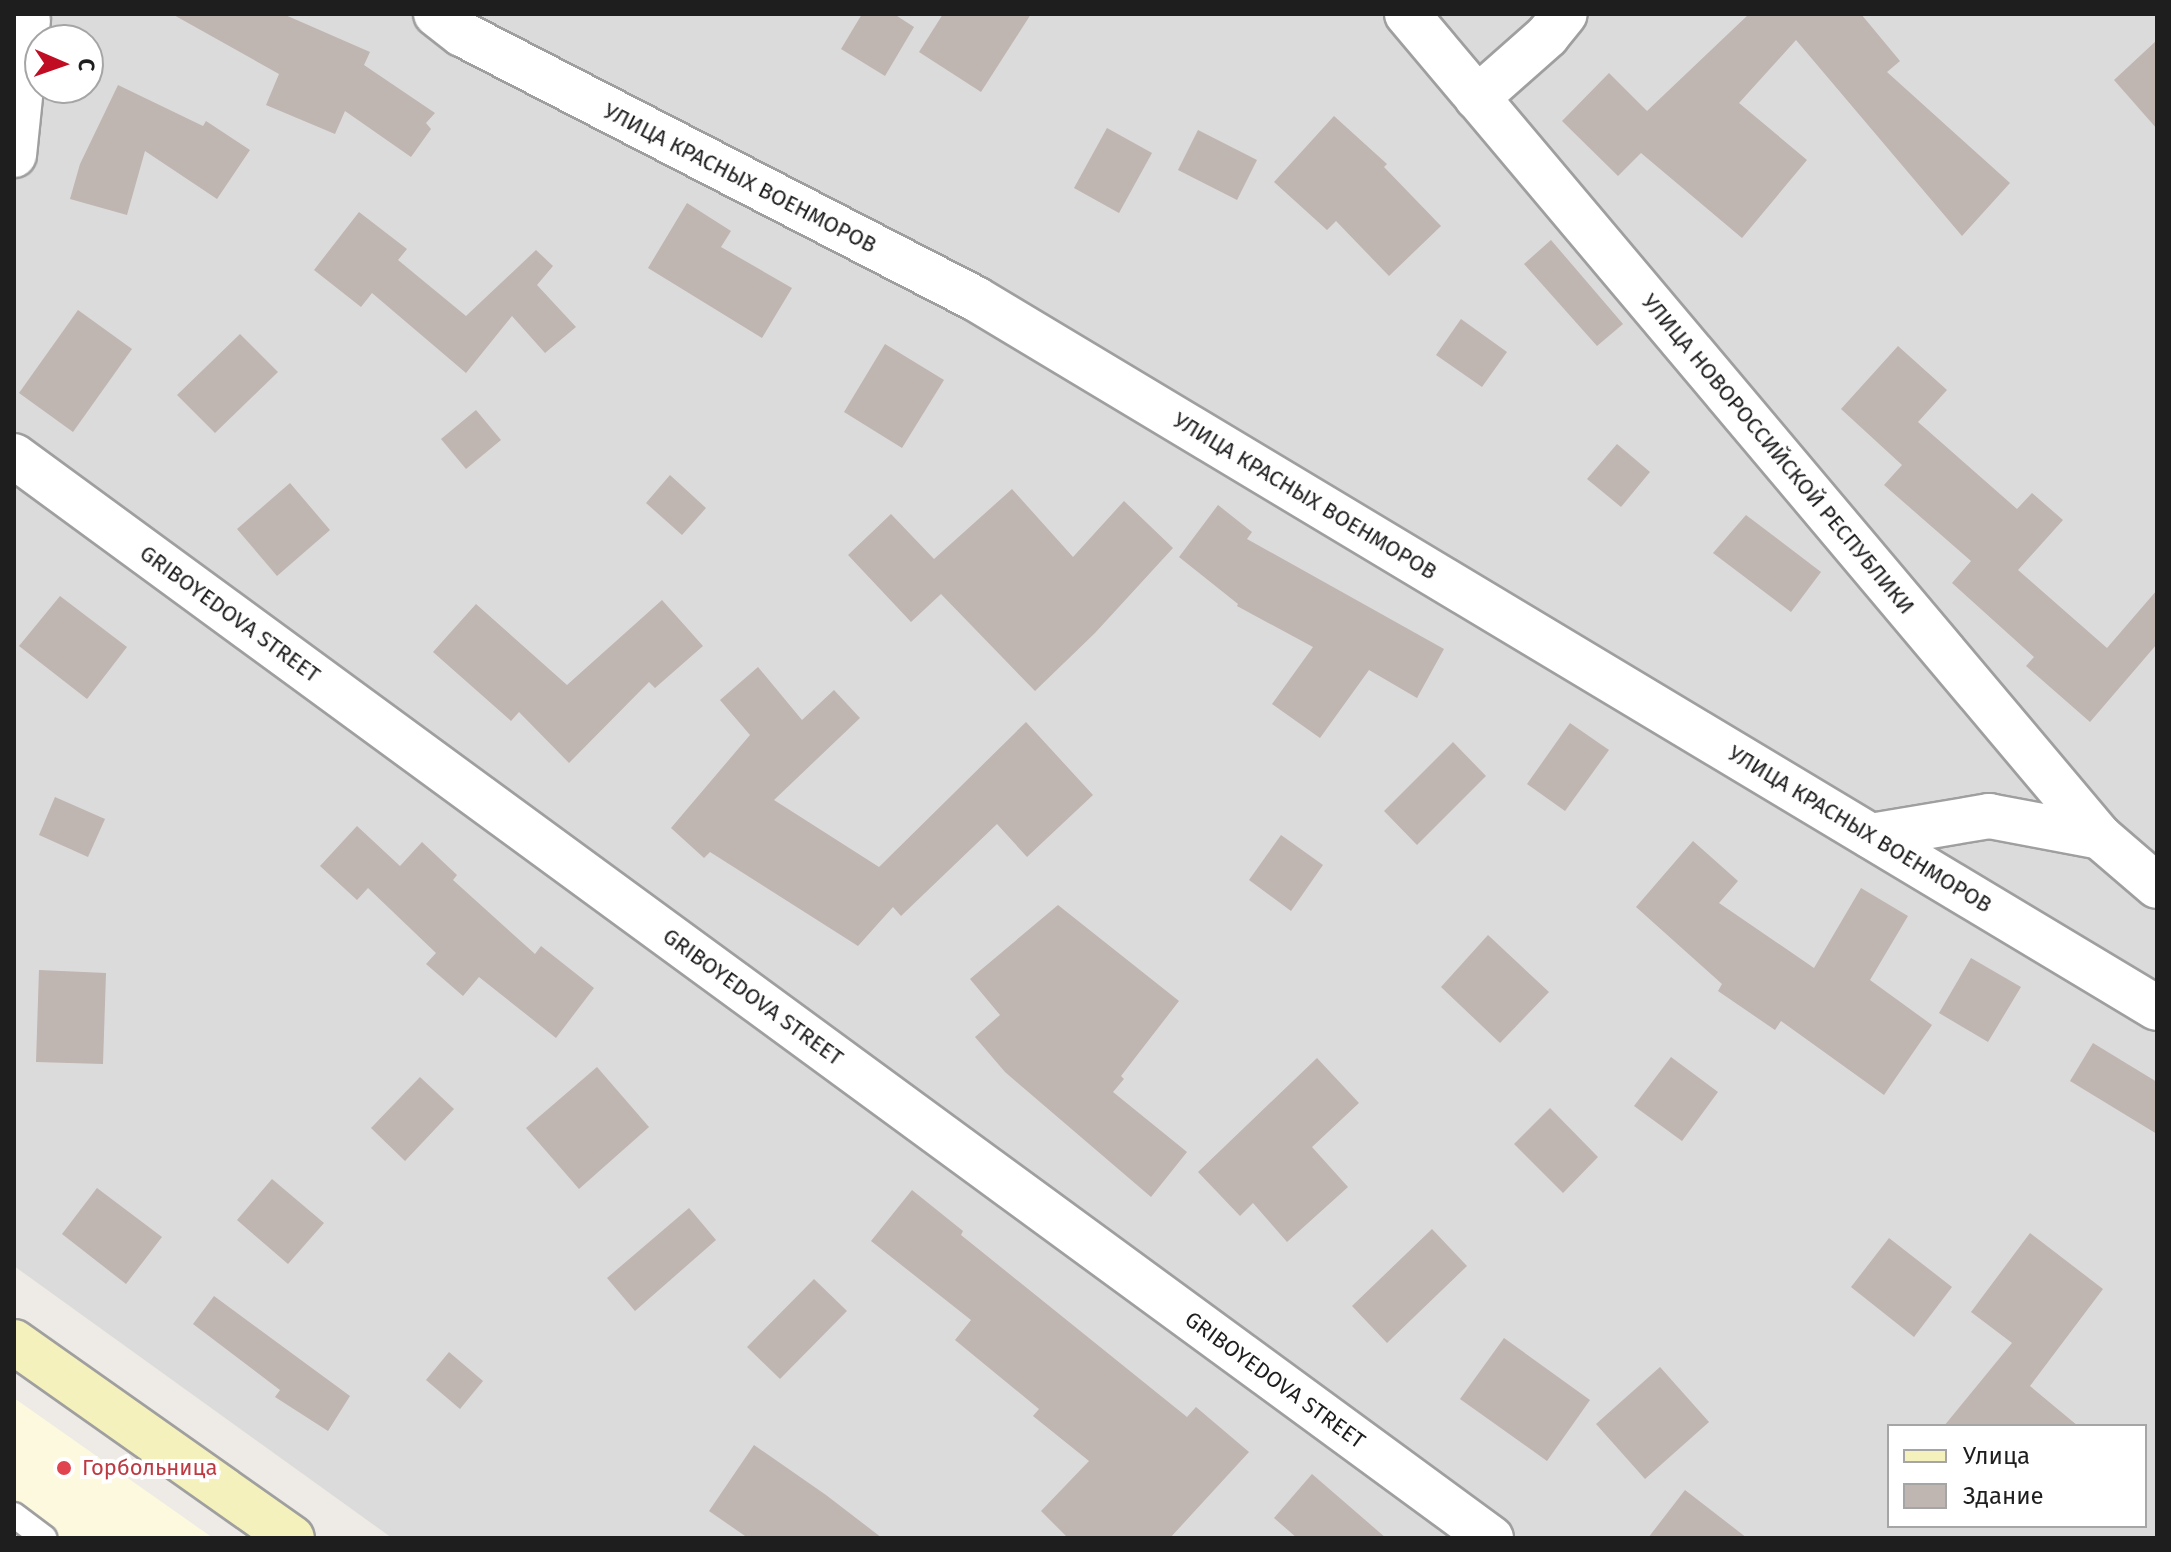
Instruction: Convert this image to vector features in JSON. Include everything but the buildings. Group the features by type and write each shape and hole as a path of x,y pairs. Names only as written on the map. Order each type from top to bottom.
{"street":[{"name":"УЛИЦА КРАСНЫХ ВОЕНМОРОВ","path":"436,14 462,34 976,299 2157,1008"},
{"name":"УЛИЦА НОВОРОССИЙСКОЙ РЕСПУБЛИКИ","path":"1407,14 2100,837 2157,886"},
{"path":"1477,98 1547,36 1565,14"},
{"path":"14,155 28,20"},
{"name":"GRIBOYEDOVA STREET","path":"15,460 1491,1538"},
{"path":"1871,836 1989,816 2100,837"},
{"path":"14,1342 292,1538"}],"lane":[{"path":"14,1515 44,1538"}],"shaded area":[{"path":"14,14 2157,14 2157,1538 392,1538 14,1266"},
{"name":"Горбольница","path":"14,1398 213,1538 14,1538"}],"place":[{"name":"Горбольница","path":"64,1468"}]}
